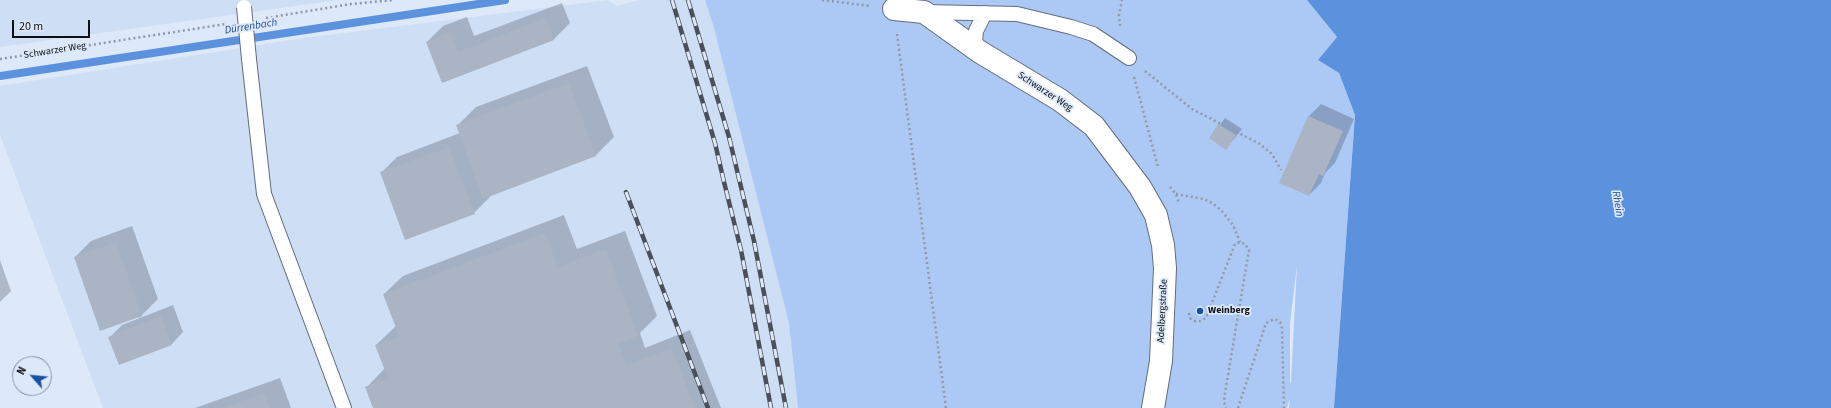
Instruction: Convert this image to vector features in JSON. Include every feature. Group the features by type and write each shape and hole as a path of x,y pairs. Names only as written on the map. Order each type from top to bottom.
{"street":[{"name":"Schwarzer Weg","path":"894,9 924,12 980,52 1060,100 1094,126 1140,187 1156,215"},
{"name":"Adelbergstraße","path":"1153,408 1161,361 1165,268 1156,215"}],"lane":[{"path":"244,7 264,194 344,408"},
{"name":"Schwarzer Weg","path":"924,12 1017,14 1093,34 1124,54"},
{"path":"980,52 975,41 976,31 985,13"}],"path":[{"path":"265,18 351,4 394,0"},
{"path":"822,0 894,9 946,408"},
{"name":"Schwarzer Weg","path":"0,59 234,23"},
{"path":"1124,54 1192,109 1260,144 1272,154 1281,170"},
{"path":"1124,54 1155,161 1161,174"},
{"path":"1168,184 1176,194 1181,209"},
{"path":"1176,194 1204,199 1221,210 1233,225 1240,242 1245,244 1248,250 1224,393 1226,408"},
{"path":"1189,309 1190,318 1194,321 1200,321 1206,318 1232,249 1235,244 1240,242"},
{"path":"1238,408 1266,323 1276,319 1280,322 1282,328 1284,408"}],"shaded area":[{"path":"0,0 338,0 0,47"},
{"path":"608,0 617,6 639,0 705,0 714,28 789,323 798,408 103,408 0,135 0,86 304,38"},
{"path":"705,0 1307,0 1337,37 1318,60 1339,73 1355,115 1334,408 1289,408 1290,398 1287,408 1162,408 1158,256 1156,319 1145,408 798,408 789,323 714,28","holes":["1297,265 1290,383 1290,323"]}],"water":[{"name":"Rhein","path":"1307,0 1831,0 1831,408 1334,408 1355,115 1339,73 1318,60 1337,37"}],"building":[{"path":"546,18 554,40 442,83 426,42 451,32 458,52"},
{"path":"569,83 596,156 483,199 456,125"},
{"path":"1308,116 1343,131 1323,176 1319,174 1309,196 1279,183"},
{"path":"1218,124 1236,135 1226,150 1209,138"},
{"path":"449,147 475,214 405,240 380,172"},
{"path":"545,233 558,267 606,249 638,336 618,344 626,365 672,348 695,408 373,408 365,387 388,378 375,345 399,336 383,294"},
{"path":"116,242 142,316 100,331 74,257"},
{"path":"161,316 172,345 119,365 108,337"},
{"path":"264,393 270,408 223,408"}],"waterway":[{"name":"Dürrenbach","path":"0,76 505,0"}],"railway":[{"path":"672,0 715,143 741,250 771,408"},
{"path":"688,0 729,137 754,241 786,408"},
{"path":"626,192 708,408"}],"place":[{"name":"Weinberg","path":"1200,311"}]}
